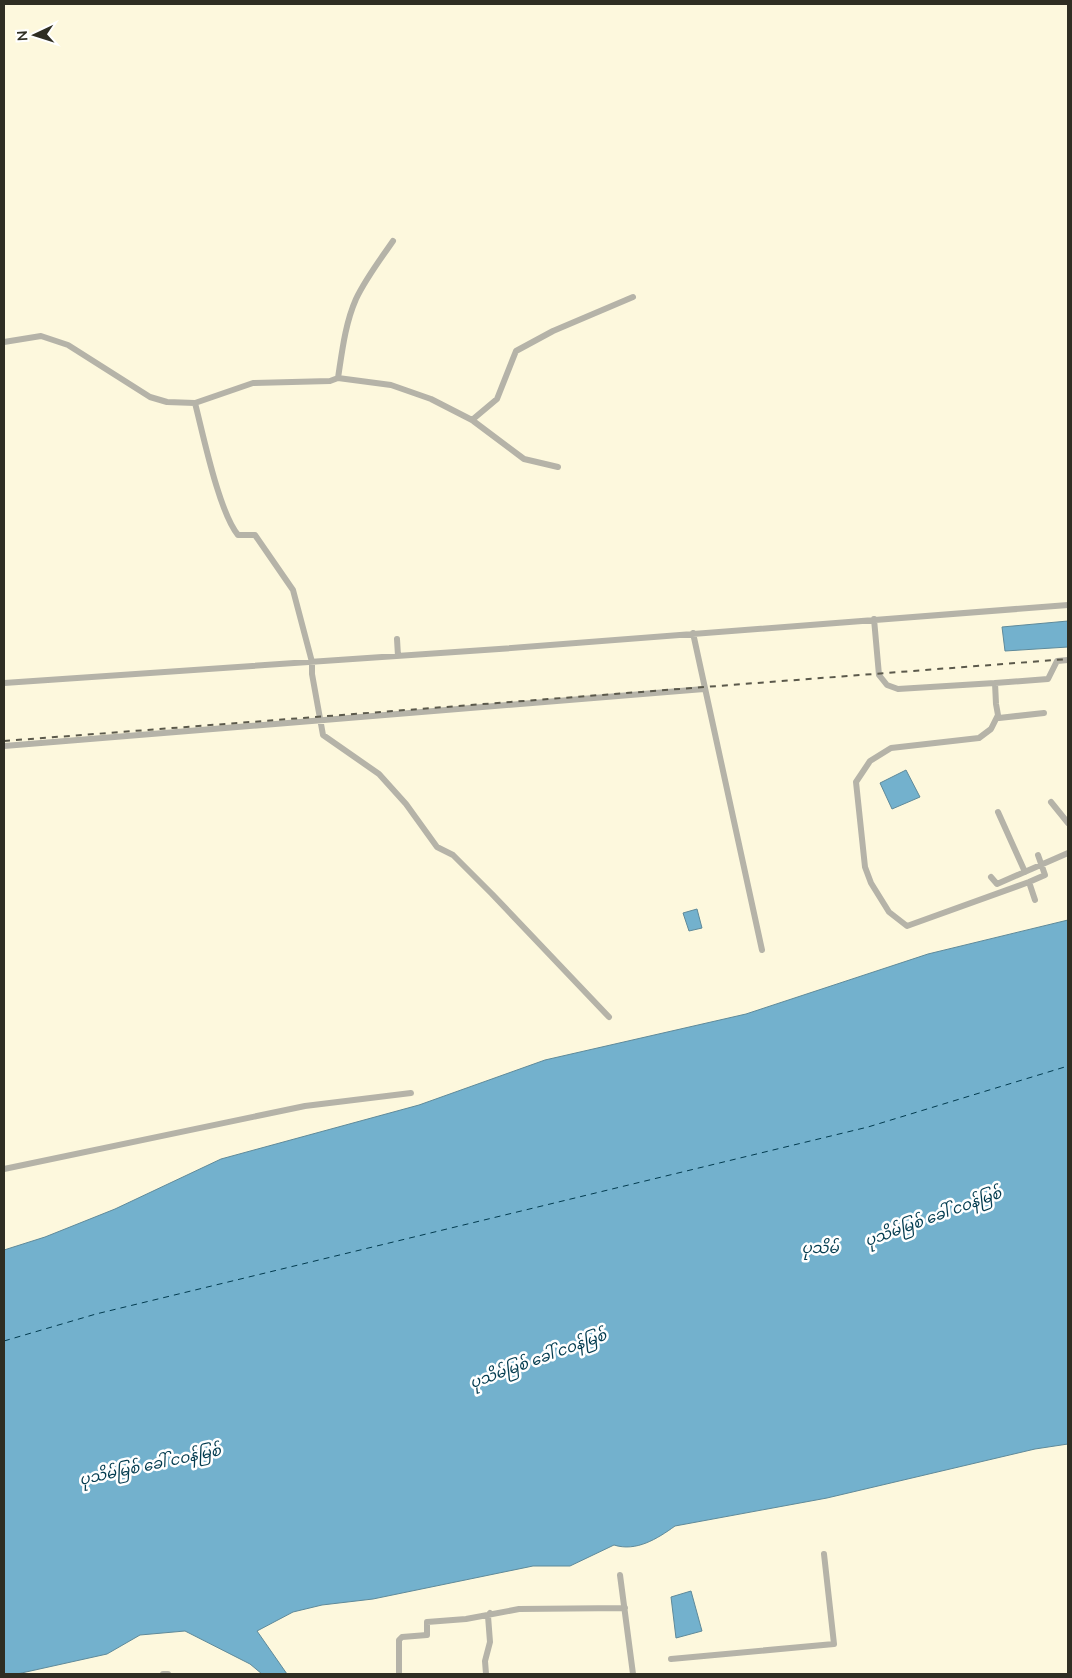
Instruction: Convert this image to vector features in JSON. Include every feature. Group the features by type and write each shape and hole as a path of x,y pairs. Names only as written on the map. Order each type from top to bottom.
{"street":[{"path":"338,378 345,335 355,301 371,271 393,241"},
{"path":"472,420 497,399 516,351 553,331 633,297"},
{"path":"4,342 41,336 68,345 150,397 167,402 195,403 253,382 330,381 338,378 391,385 431,399 472,420 524,460 558,467"},
{"path":"195,403 220,494 234,530 238,535 255,535 293,590 312,662 323,735 379,774 406,804 437,847 453,855 609,1018"},
{"path":"4,684 398,656 1068,604"},
{"path":"874,619 879,675 887,685 898,689 1048,679 1057,661 1068,660"},
{"path":"693,633 762,950"},
{"path":"397,639 398,656"},
{"path":"996,683 998,718 991,729 979,738 891,748 870,761 856,782 865,867 871,883 889,912 907,926 1045,875 1038,855"},
{"path":"4,746 166,734 320,719 472,710 704,689"},
{"path":"998,718 1044,713"},
{"path":"1051,802 1068,823"},
{"path":"998,812 1025,872"},
{"path":"991,876 997,884 1068,853"},
{"path":"1029,882 1035,900"},
{"path":"4,1169 296,1107 411,1093"},
{"path":"671,1659 834,1644 824,1554"},
{"path":"620,1575 633,1674"},
{"path":"399,1674 399,1640 402,1637 427,1635 427,1622 466,1619 519,1609 625,1608"},
{"path":"486,1674 485,1661 490,1642 488,1616 490,1613"},
{"path":"163,1674 168,1674"}],"water":[{"path":"1068,621 1068,647 1005,651 1002,627"},
{"path":"906,770 920,797 892,809 880,783"},
{"path":"697,909 702,928 689,931 683,913"},
{"name":"ပုသိမ်","path":"1068,920 1068,1444 1035,1449 827,1498 675,1526 646,1543 630,1547 614,1545 570,1566 533,1566 373,1599 322,1605 293,1612 257,1631 287,1674 262,1674 250,1664 185,1631 140,1635 107,1654 17,1674 4,1674 4,1250 45,1237 115,1209 221,1159 419,1105 545,1060 746,1014 928,954"},
{"path":"691,1591 702,1631 676,1638 671,1597"}],"ferry route":[{"path":"4,1341 96,1314 868,1127 1068,1066"}],"railway":[{"path":"4,741 1068,659"}],"water label":[{"name":"ပုသိမ်မြစ် ခေါ် ငဝန်မြစ်","path":"933,1217"},
{"name":"ပုသိမ်မြစ် ခေါ် ငဝန်မြစ်","path":"538,1359"},
{"name":"ပုသိမ်မြစ် ခေါ် ငဝန်မြစ်","path":"150,1465"}]}
